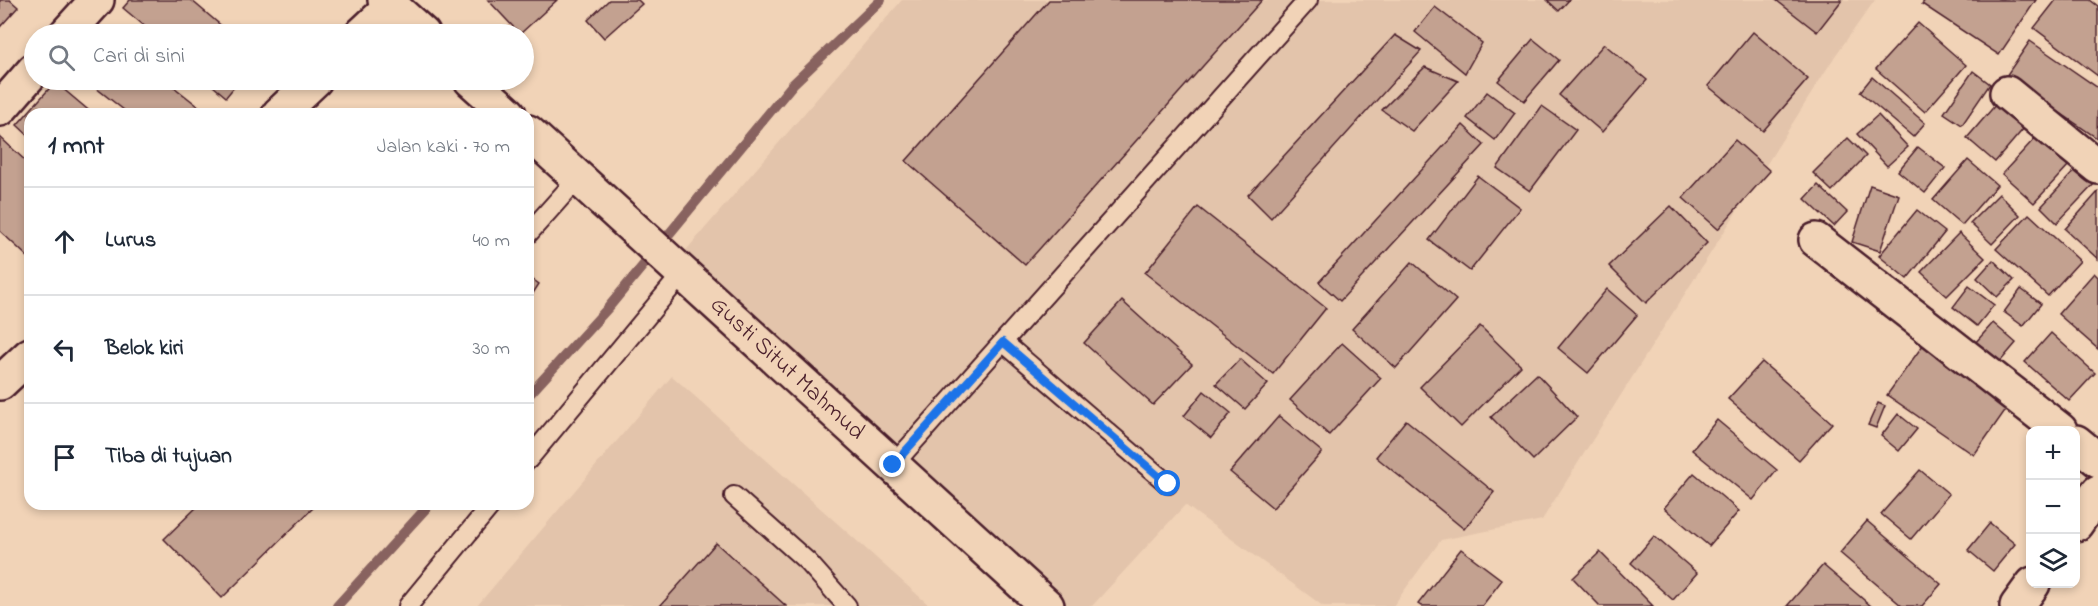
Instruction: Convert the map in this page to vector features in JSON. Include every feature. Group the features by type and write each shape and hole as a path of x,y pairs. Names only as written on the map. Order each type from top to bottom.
{"main road":[{"path":"75,24 97,0"},
{"path":"370,24 388,3 412,24"},
{"path":"0,109 24,81"},
{"path":"285,108 304,90"},
{"path":"482,90 502,108"},
{"path":"2007,93 2098,167"},
{"name":"Gusti Situt Mahmud","path":"534,138 1047,606"},
{"path":"1816,240 2055,426"},
{"path":"0,383 24,360"},
{"path":"2080,445 2098,460"},
{"path":"2080,518 2098,492"},
{"path":"2018,606 2030,588"}],"lane":[{"path":"893,465 1308,0"},
{"path":"534,227 578,178"},
{"path":"534,453 682,274"},
{"path":"1003,342 1168,484"},
{"path":"734,496 808,562 847,606"},
{"path":"408,606 487,510"}],"shaded area":[{"path":"902,0 1875,0 1835,56 1542,520 1441,540 1393,606 1323,606 1185,505 1092,606 1064,606 682,255"},
{"path":"672,376 930,606 477,606"}],"building":[{"path":"0,0 10,0 18,7 0,27"},
{"path":"130,0 191,0 219,24 142,24 123,8"},
{"path":"488,0 557,0 531,24 511,24"},
{"path":"609,0 638,0 642,4 604,38 588,20"},
{"path":"1049,0 1262,0 1025,265 906,161"},
{"path":"1547,0 1569,0 1559,11"},
{"path":"1776,0 1842,0 1817,32"},
{"path":"1925,0 2036,0 1999,55 1922,4"},
{"path":"2056,0 2090,0 2098,6 2098,76 2034,28"},
{"path":"1435,7 1482,43 1465,73 1415,32"},
{"path":"1918,23 1966,65 1925,112 1876,69"},
{"path":"1753,32 1808,79 1763,131 1708,86"},
{"path":"1395,35 1421,51 1271,218 1248,195"},
{"path":"1533,39 1559,60 1524,101 1498,81"},
{"path":"2030,41 2098,88 2097,138 2006,76"},
{"path":"1604,44 1647,80 1602,132 1559,95"},
{"path":"1425,67 1458,81 1412,131 1382,110"},
{"path":"1973,71 1990,84 1962,125 1944,113"},
{"path":"1872,77 1925,123 1913,137 1860,92"},
{"path":"48,90 64,90 86,108 32,108"},
{"path":"99,90 178,90 200,108 121,108"},
{"path":"218,90 232,90 226,97"},
{"path":"1487,92 1515,113 1495,140 1467,118"},
{"path":"2003,96 2031,120 1995,162 1967,138"},
{"path":"1542,106 1576,130 1530,191 1497,168"},
{"path":"1878,115 1908,147 1887,166 1857,134"},
{"path":"24,117 24,131 17,125"},
{"path":"1463,125 1484,145 1340,301 1319,282"},
{"path":"0,137 24,159 24,253 0,231"},
{"path":"2036,137 2068,166 2034,203 2002,174"},
{"path":"1848,138 1866,156 1832,191 1813,173"},
{"path":"1735,140 1770,171 1718,229 1683,198"},
{"path":"1918,147 1945,168 1925,193 1898,171"},
{"path":"1968,160 1997,185 1962,225 1933,200"},
{"path":"2081,164 2098,180 2057,223 2041,207"},
{"path":"1478,176 1520,208 1470,271 1429,240"},
{"path":"1818,185 1847,212 1834,226 1805,199"},
{"path":"1870,185 1899,195 1880,251 1852,242"},
{"path":"2098,192 2098,259 2065,229"},
{"path":"1999,194 2020,215 1992,244 1970,223"},
{"path":"1671,206 1707,243 1646,303 1609,266"},
{"path":"1198,207 1326,308 1273,374 1145,273"},
{"path":"1917,210 1945,232 1907,279 1879,256"},
{"path":"2029,214 2080,261 2048,296 1996,249"},
{"path":"1959,233 1985,258 1947,296 1921,272"},
{"path":"1993,260 2014,280 1997,297 1977,278"},
{"path":"1412,262 1456,300 1396,368 1352,329"},
{"path":"2094,273 2098,277 2098,349 2058,314"},
{"path":"534,280 539,284 534,292"},
{"path":"1969,286 1994,305 1977,326 1953,307"},
{"path":"1607,289 1637,315 1588,373 1558,348"},
{"path":"2021,289 2041,304 2023,326 2004,312"},
{"path":"1122,301 1192,364 1153,405 1084,343"},
{"path":"1993,323 2016,343 1999,363 1975,343"},
{"path":"1480,326 1521,366 1461,427 1420,387"},
{"path":"2051,333 2095,373 2069,401 2025,362"},
{"path":"1342,343 1381,378 1329,435 1290,400"},
{"path":"1923,345 2009,405 1974,455 1887,395"},
{"path":"1240,359 1268,384 1245,409 1216,384"},
{"path":"1762,362 1832,423 1799,460 1728,399"},
{"path":"1537,374 1577,417 1533,460 1491,417"},
{"path":"1204,391 1231,413 1211,438 1184,416"},
{"path":"1878,403 1885,406 1876,428 1868,425"},
{"path":"1898,414 1917,429 1899,451 1881,436"},
{"path":"1279,416 1322,452 1273,508 1230,472"},
{"path":"1406,420 1494,492 1464,529 1376,457"},
{"path":"1717,420 1777,470 1753,500 1692,450"},
{"path":"1920,470 1949,494 1911,539 1881,514"},
{"path":"1694,473 1739,511 1709,546 1664,508"},
{"path":"194,510 311,510 222,598 164,539"},
{"path":"1867,521 1941,584 1922,606 1902,606 1840,553"},
{"path":"1990,523 2015,544 1993,571 1968,550"},
{"path":"1654,536 1697,573 1673,600 1631,563"},
{"path":"716,543 786,606 660,606"},
{"path":"1461,549 1502,580 1482,606 1421,606 1418,604"},
{"path":"1600,552 1653,606 1600,606 1573,578"},
{"path":"1823,565 1871,606 1787,606"}],"waterway":[{"path":"534,389 608,308 793,84 881,0"},
{"path":"337,606 425,510"}],"route":[{"path":"893,465 1003,342 1168,484"}]}
